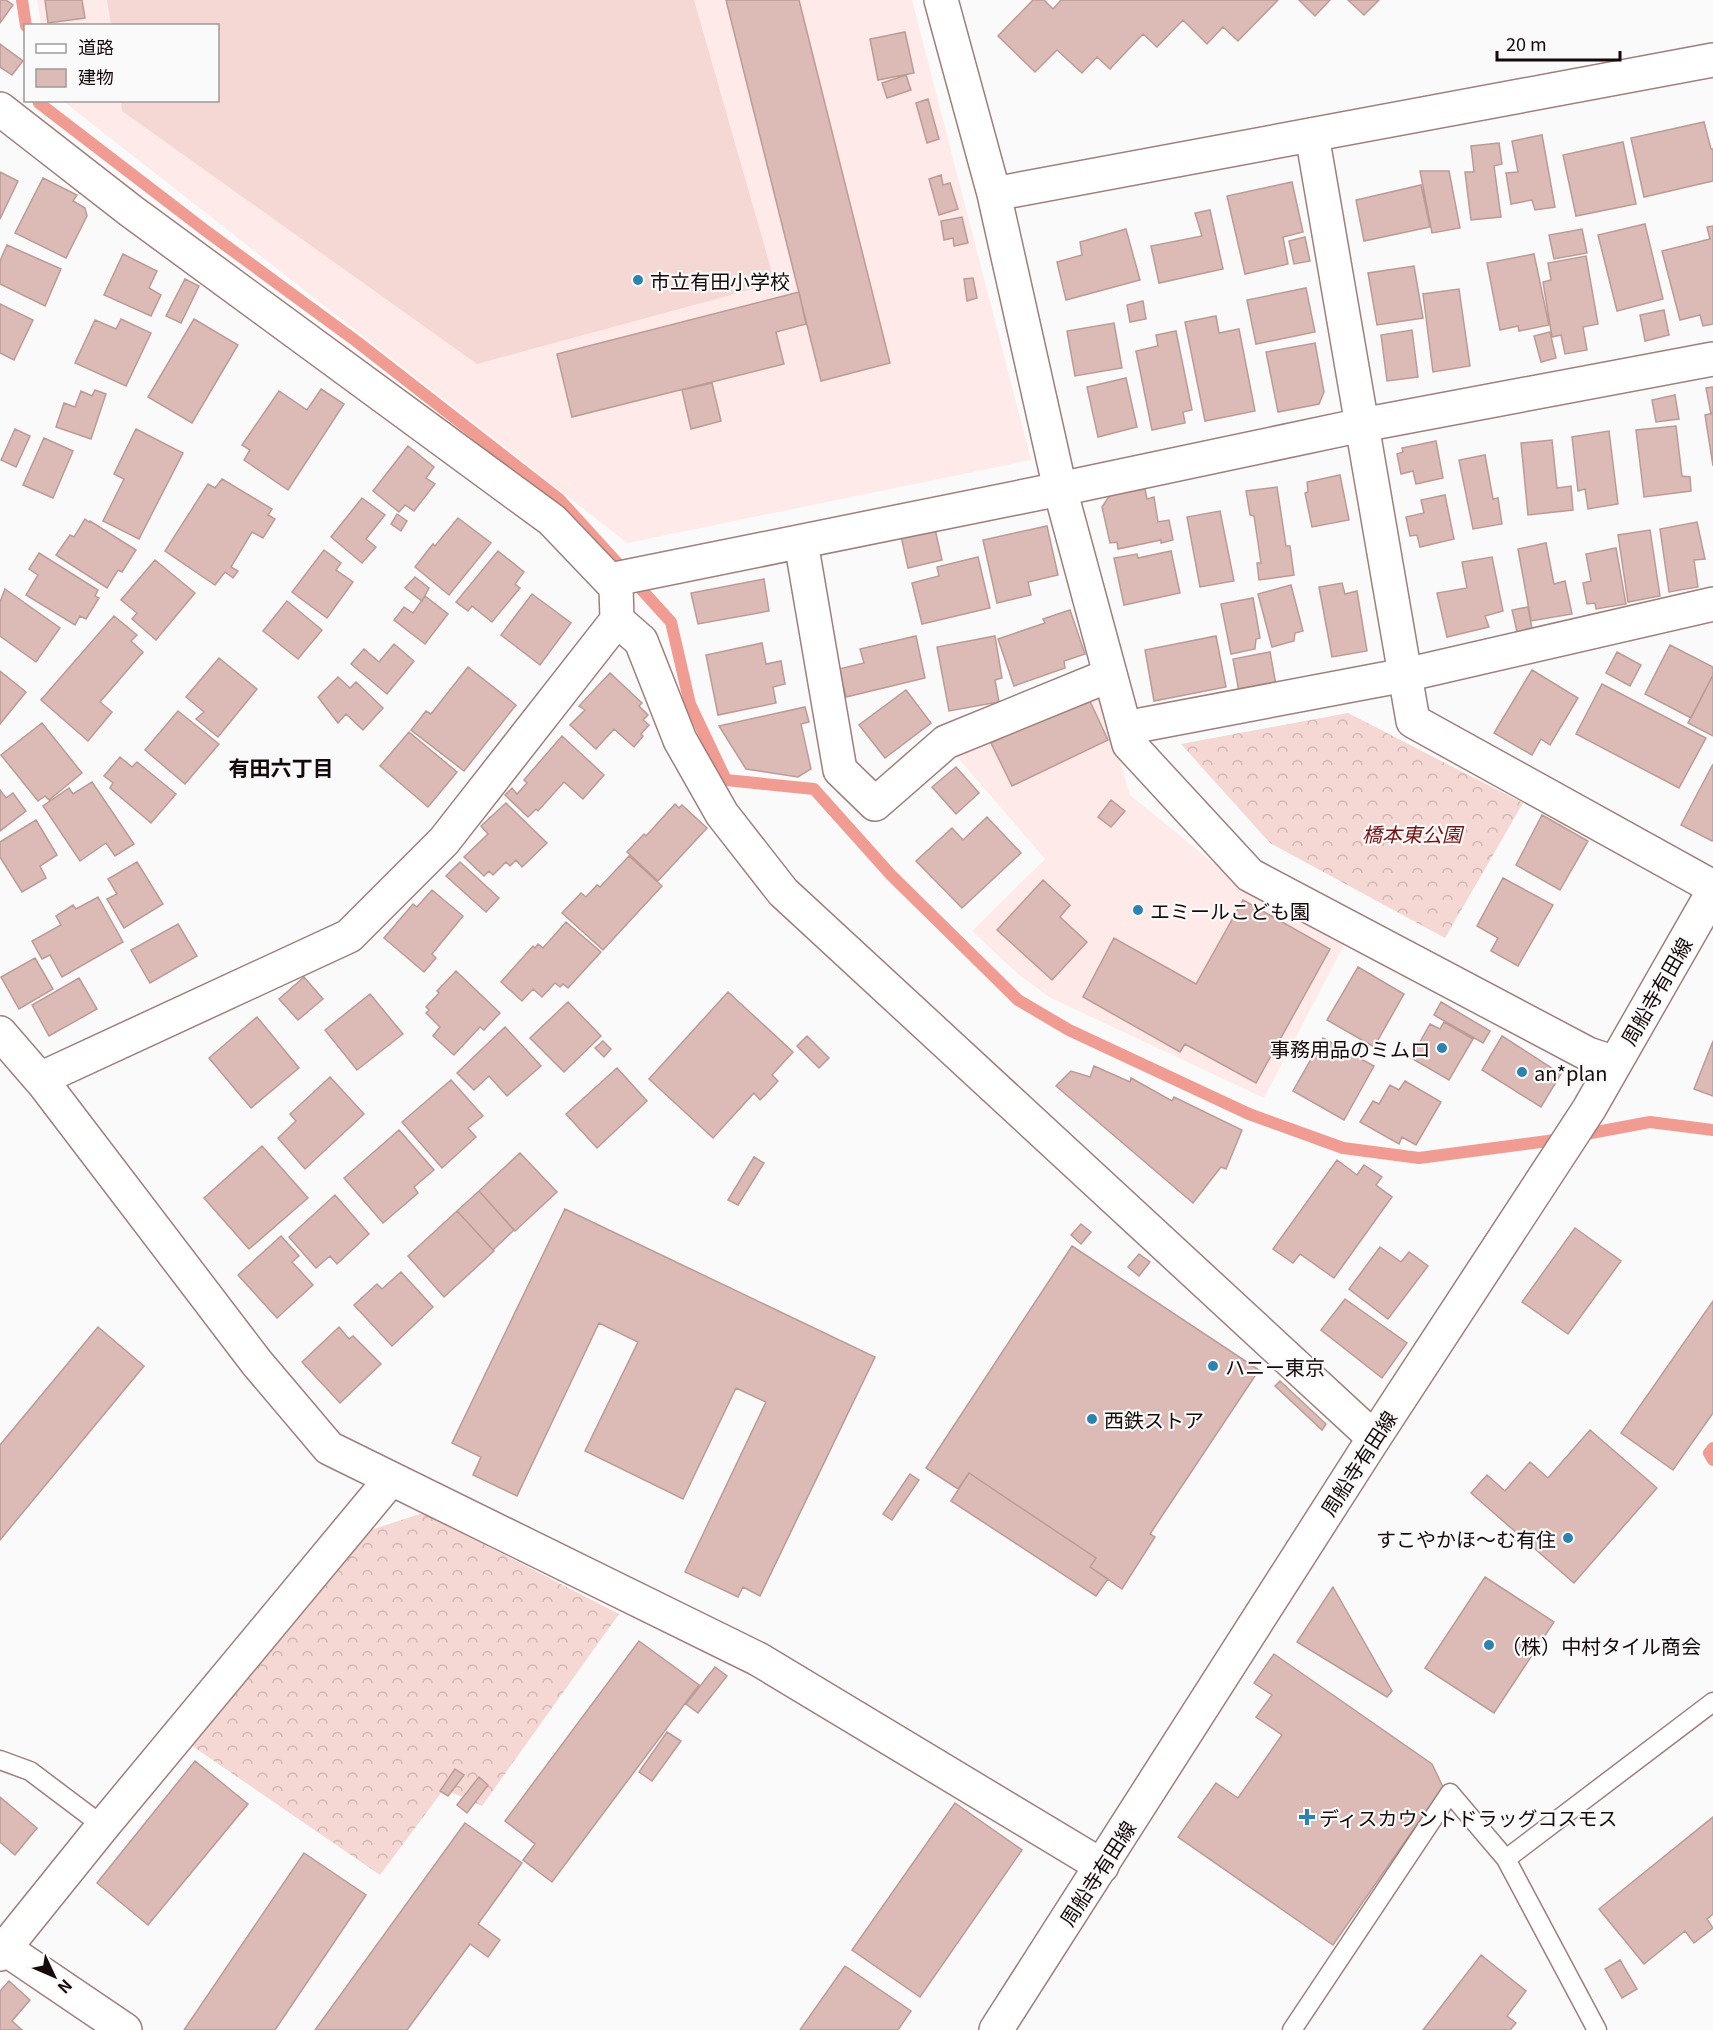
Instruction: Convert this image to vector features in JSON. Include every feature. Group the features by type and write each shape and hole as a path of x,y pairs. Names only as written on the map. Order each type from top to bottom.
{"street":[{"path":"941,0 994,194 1060,489 1129,744 1250,875 1588,1054 1615,1063"},
{"path":"994,194 1713,60"},
{"path":"0,109 141,218 552,520 616,587 617,620 444,841 349,936 40,1079"},
{"path":"1312,135 1413,721 1713,887"},
{"path":"610,580 1362,425 1713,358"},
{"path":"801,542 840,770 875,804 946,742 1110,675"},
{"path":"1125,728 1405,675 1713,604"},
{"path":"617,620 641,641 680,740 722,814 783,892 1374,1438"},
{"name":"周船寺有田線","path":"996,2030 1374,1438 1589,1109 1713,892"},
{"path":"0,1033 40,1079 250,1354 329,1448 758,1659 1102,1866"},
{"path":"125,2030 2,1951 391,1479"}],"lane":[{"path":"1506,1859 1713,1702"},
{"path":"0,1760 30,1771 103,1826"},
{"path":"1292,2030 1450,1793 1506,1859 1597,2030"}],"shaded area":[{"name":"市立有田小学校","path":"37,0 912,0 1031,460 627,543 64,102 219,102 219,24 41,24"},
{"name":"エミールこども園","path":"1098,684 1130,795 1244,888 1344,945 1264,1098 1049,997 1018,974 972,931 1045,859 953,752"}],"green space":[{"path":"107,0 694,0 775,283 477,364 122,111 121,102 219,102 219,24 111,24"},
{"name":"橋本東公園","path":"1348,713 1523,803 1445,938 1270,843 1181,744"},
{"path":"423,1513 619,1614 482,1806 444,1789 380,1875 185,1741 352,1536"}],"building":[{"path":"0,0 6,0 13,5 0,23"},
{"path":"45,0 82,0 85,18 48,23"},
{"path":"726,0 799,0 890,363 821,381"},
{"path":"1033,0 1044,0 1053,9 1061,0 1278,0 1238,41 1223,27 1207,44 1183,20 1157,47 1143,34 1110,69 1097,57 1082,73 1057,50 1035,72 998,36"},
{"path":"1299,0 1330,0 1315,16"},
{"path":"1348,0 1379,0 1364,15"},
{"path":"905,32 914,73 878,80 870,39"},
{"path":"0,44 23,61 12,75 0,67"},
{"path":"906,75 911,90 887,98 882,83"},
{"path":"928,99 939,139 927,143 916,103"},
{"path":"1704,122 1711,149 1713,149 1713,181 1644,197 1631,138"},
{"path":"1542,135 1555,207 1535,210 1532,200 1511,204 1506,173 1518,172 1512,141"},
{"path":"1623,142 1636,204 1576,216 1563,155"},
{"path":"1499,143 1502,164 1494,166 1501,217 1471,220 1465,172 1474,172 1471,146"},
{"path":"1420,171 1449,171 1460,228 1432,233"},
{"path":"0,172 18,181 0,219"},
{"path":"941,175 943,185 950,183 958,209 939,215 929,179"},
{"path":"43,178 77,195 73,201 85,208 87,216 66,258 15,233"},
{"path":"1292,182 1303,232 1283,237 1288,264 1245,274 1227,196"},
{"path":"1421,185 1430,227 1364,241 1356,200"},
{"path":"1210,210 1223,269 1159,283 1151,246 1202,236 1195,213"},
{"path":"962,217 968,243 954,246 953,238 944,240 941,221"},
{"path":"1645,224 1663,299 1617,311 1598,235"},
{"path":"1713,226 1713,324 1703,326 1700,315 1680,320 1662,251 1710,239 1707,227"},
{"path":"1126,229 1140,280 1066,300 1057,262 1082,255 1080,242"},
{"path":"1582,229 1587,253 1554,259 1549,235"},
{"path":"1305,237 1310,261 1294,264 1289,241"},
{"path":"7,245 61,269 45,306 0,284 0,261"},
{"path":"123,254 157,271 149,288 161,295 151,316 104,295"},
{"path":"1534,254 1549,325 1519,331 1518,326 1500,330 1487,263"},
{"path":"1586,256 1598,324 1583,327 1587,350 1565,354 1561,335 1552,337 1543,282 1551,280 1548,263"},
{"path":"1414,266 1423,318 1377,325 1368,273"},
{"path":"973,278 977,298 967,301 964,279"},
{"path":"185,279 199,286 181,323 166,316"},
{"path":"1306,288 1315,332 1256,344 1247,300"},
{"path":"1459,289 1470,366 1433,372 1423,294"},
{"path":"799,292 806,324 776,332 784,364 572,417 557,354"},
{"path":"1143,301 1146,319 1130,322 1127,305"},
{"path":"0,304 33,320 14,360 0,353"},
{"path":"1664,310 1669,335 1645,341 1640,315"},
{"path":"1216,316 1219,333 1239,329 1255,411 1205,421 1185,322"},
{"path":"121,319 151,333 126,386 75,363 95,320 116,329"},
{"path":"194,319 238,345 192,423 148,397"},
{"path":"1114,323 1122,368 1075,376 1067,331"},
{"path":"1412,330 1418,377 1387,381 1381,335"},
{"path":"1176,331 1192,410 1183,412 1185,423 1152,430 1136,351 1158,346 1156,335"},
{"path":"1550,332 1556,358 1541,362 1534,336"},
{"path":"1315,343 1324,392 1319,404 1278,412 1266,352"},
{"path":"1126,378 1137,427 1098,437 1087,387"},
{"path":"712,383 721,421 691,429 682,390"},
{"path":"1713,387 1713,413 1711,414 1706,388"},
{"path":"321,389 344,404 288,490 244,460 250,450 242,445 279,391 307,410"},
{"path":"95,390 106,394 91,439 56,427 64,403 75,407 81,391 92,396"},
{"path":"1675,395 1679,419 1656,422 1652,400"},
{"path":"1713,413 1713,466 1705,415"},
{"path":"1676,426 1682,476 1690,477 1691,491 1644,497 1636,430"},
{"path":"15,429 30,436 16,467 1,460"},
{"path":"136,429 183,453 139,539 103,521 124,479 114,474"},
{"path":"1609,431 1618,504 1588,509 1585,489 1578,491 1572,437"},
{"path":"44,438 73,451 53,498 23,485"},
{"path":"1552,440 1557,488 1571,486 1573,510 1528,515 1521,443"},
{"path":"1436,441 1443,478 1416,484 1413,471 1401,474 1397,454 1403,452 1402,448"},
{"path":"408,446 434,467 426,478 435,484 414,511 405,505 399,512 373,491"},
{"path":"1485,455 1493,499 1498,498 1502,524 1473,529 1459,460"},
{"path":"1340,475 1349,520 1312,527 1305,493 1308,492 1307,482"},
{"path":"222,479 272,509 268,515 275,519 263,538 252,532 231,567 238,571 233,578 225,572 215,585 165,551 208,484 215,488"},
{"path":"1277,487 1286,546 1290,546 1294,575 1259,580 1257,563 1261,563 1254,516 1250,515 1246,491"},
{"path":"1145,489 1147,499 1154,497 1158,522 1169,520 1173,540 1161,543 1161,540 1118,549 1117,542 1110,543 1102,507 1110,495"},
{"path":"1445,495 1454,539 1420,547 1417,535 1410,536 1406,517 1424,513 1421,500"},
{"path":"362,498 385,515 366,539 376,547 362,563 331,537"},
{"path":"1220,511 1234,581 1200,587 1187,517"},
{"path":"397,514 407,521 401,531 391,524"},
{"path":"458,518 491,543 449,595 415,567"},
{"path":"85,519 136,550 122,572 118,570 107,588 56,555 70,535 74,537"},
{"path":"1697,522 1705,559 1694,560 1698,587 1669,592 1660,529"},
{"path":"1047,526 1058,575 1028,582 1031,595 997,603 983,540"},
{"path":"935,529 942,560 908,568 901,536"},
{"path":"1650,530 1660,596 1628,602 1618,535"},
{"path":"1546,543 1554,584 1565,581 1572,614 1531,621 1518,549"},
{"path":"1616,548 1626,604 1596,609 1595,603 1587,604 1583,583 1591,581 1586,554"},
{"path":"324,550 341,563 336,570 353,582 327,618 292,592"},
{"path":"498,551 524,572 515,584 520,588 492,622 472,606 468,611 456,602"},
{"path":"1171,551 1180,593 1124,605 1114,558 1137,554 1138,558"},
{"path":"39,553 98,590 95,596 99,598 86,619 80,616 75,625 26,595 38,575 29,569"},
{"path":"978,557 990,608 922,624 912,583 939,576 937,567"},
{"path":"1492,557 1503,611 1485,616 1489,627 1447,637 1437,593 1467,588 1462,562"},
{"path":"155,560 195,593 156,640 132,619 137,613 121,600"},
{"path":"415,577 429,588 422,601 405,588"},
{"path":"764,579 769,611 698,624 691,593"},
{"path":"1342,583 1345,594 1357,591 1367,651 1332,657 1319,587"},
{"path":"1291,585 1303,631 1295,633 1294,641 1272,647 1258,594"},
{"path":"5,589 60,628 36,662 0,636 0,602"},
{"path":"532,594 571,623 540,665 501,635"},
{"path":"425,596 448,614 425,644 394,620 404,607 413,613"},
{"path":"1253,598 1260,638 1256,639 1255,649 1231,654 1221,604"},
{"path":"287,601 322,630 298,659 263,631"},
{"path":"1528,607 1533,634 1518,636 1512,610"},
{"path":"1070,610 1085,654 1064,661 1065,668 1014,686 998,639 1045,623 1043,619"},
{"path":"114,616 137,635 131,641 143,652 100,702 112,712 88,741 41,700"},
{"path":"916,636 925,678 846,697 839,669 864,663 860,649"},
{"path":"995,636 1002,678 995,680 999,702 949,711 937,647"},
{"path":"1216,636 1226,687 1154,701 1145,650"},
{"path":"762,643 766,664 781,661 785,684 773,687 776,703 718,715 706,655"},
{"path":"394,644 414,661 387,694 351,664 364,649 379,662"},
{"path":"1670,645 1713,667 1713,675 1691,718 1645,694"},
{"path":"1270,652 1276,685 1239,692 1233,659"},
{"path":"1617,652 1641,665 1630,686 1606,673"},
{"path":"219,658 257,689 218,737 196,719 204,712 186,697"},
{"path":"468,667 516,705 464,771 411,730 426,711 431,714"},
{"path":"1532,670 1578,698 1550,745 1541,739 1532,755 1494,733"},
{"path":"0,671 26,692 0,724"},
{"path":"610,673 642,703 639,706 648,715 643,720 649,725 634,747 614,729 596,749 570,725 585,710 579,706"},
{"path":"1713,675 1713,736 1688,723"},
{"path":"338,677 350,688 356,682 383,708 363,730 346,714 338,723 318,697"},
{"path":"1602,684 1706,738 1679,788 1576,734"},
{"path":"906,690 931,723 885,758 859,725"},
{"path":"1088,697 1108,740 1012,786 991,743"},
{"path":"805,707 809,722 801,724 811,769 798,777 746,769 719,726"},
{"path":"178,711 219,744 185,784 145,750"},
{"path":"42,723 82,773 49,800 45,796 38,801 1,755"},
{"path":"409,732 457,772 428,807 380,766"},
{"path":"562,736 604,775 583,799 564,782 538,811 536,809 528,817 505,795 512,788 517,794 527,783 524,780"},
{"path":"120,757 132,767 137,762 176,794 151,823 110,788 113,783 104,776"},
{"path":"1713,764 1713,839 1712,841 1681,825"},
{"path":"956,767 979,793 956,814 932,787"},
{"path":"92,782 134,844 115,856 106,843 80,861 43,806 69,788 73,794"},
{"path":"0,790 6,798 13,793 26,811 0,831"},
{"path":"1111,800 1125,811 1111,827 1098,817"},
{"path":"506,803 547,843 522,867 516,860 510,866 506,862 493,875 489,871 484,876 464,857 488,834 481,826"},
{"path":"675,804 679,808 682,805 707,828 658,881 627,852 644,834 646,836"},
{"path":"1542,815 1588,841 1560,890 1516,865"},
{"path":"987,817 1021,853 962,908 916,861 952,828 963,840"},
{"path":"36,820 57,855 40,866 46,878 22,892 0,857 0,842"},
{"path":"629,856 662,886 603,950 562,913 581,893 586,897 597,885 600,887"},
{"path":"137,862 163,904 124,928 107,899 117,894 108,879"},
{"path":"460,862 499,898 486,912 446,876"},
{"path":"1503,878 1553,905 1518,966 1491,951 1498,938 1477,926"},
{"path":"1043,880 1070,905 1060,917 1087,942 1052,980 997,930"},
{"path":"432,890 463,916 432,954 436,958 424,972 384,938 413,904 417,907"},
{"path":"98,897 123,942 62,977 50,955 42,959 32,941 61,925 56,916 73,905 76,909"},
{"path":"1243,900 1330,949 1256,1083 1185,1044 1180,1052 1083,997 1114,938 1196,984"},
{"path":"566,922 601,952 568,988 563,984 560,987 555,983 542,997 533,989 522,1001 501,982 533,946 535,948 538,944 543,948"},
{"path":"178,924 197,956 150,983 131,950"},
{"path":"35,958 53,989 19,1009 1,977"},
{"path":"1358,967 1404,994 1374,1047 1327,1020"},
{"path":"456,971 500,1013 484,1030 480,1027 454,1055 433,1036 440,1027 426,1013 429,1010 426,1007"},
{"path":"304,977 323,999 298,1020 279,999"},
{"path":"79,978 97,1009 49,1036 32,1005"},
{"path":"728,992 793,1052 772,1075 778,1081 766,1094 760,1100 754,1093 713,1138 649,1079"},
{"path":"370,994 403,1034 357,1070 325,1030"},
{"path":"568,1002 601,1036 564,1072 530,1038"},
{"path":"1441,1002 1490,1031 1483,1043 1434,1015"},
{"path":"257,1017 299,1068 251,1108 209,1058"},
{"name":"事務用品のミムロ","path":"1444,1022 1473,1039 1449,1080 1411,1058 1430,1024 1440,1029"},
{"path":"505,1027 541,1066 507,1096 489,1076 474,1090 457,1073"},
{"path":"807,1036 829,1058 819,1068 797,1046"},
{"name":"an*plan","path":"1502,1036 1561,1074 1541,1107 1482,1070"},
{"path":"1323,1038 1374,1066 1344,1120 1293,1091"},
{"path":"603,1041 611,1049 604,1057 595,1048"},
{"path":"1713,1041 1713,1096 1694,1089"},
{"path":"1094,1066 1130,1082 1131,1078 1172,1101 1174,1097 1242,1130 1226,1169 1221,1167 1193,1203 1056,1086 1071,1071 1090,1077"},
{"path":"617,1068 647,1101 597,1148 566,1114"},
{"path":"330,1077 364,1114 305,1169 278,1138 296,1121 290,1114"},
{"path":"451,1080 483,1116 468,1128 476,1137 442,1168 402,1122"},
{"path":"1405,1081 1441,1102 1416,1145 1402,1137 1399,1144 1360,1122 1373,1101 1379,1104 1390,1085 1399,1090"},
{"path":"399,1130 434,1170 414,1187 418,1193 383,1223 344,1178"},
{"path":"262,1146 308,1198 249,1249 204,1198"},
{"path":"520,1153 557,1192 515,1231 479,1191"},
{"path":"754,1157 764,1163 738,1205 728,1200"},
{"path":"1337,1160 1357,1175 1364,1165 1382,1177 1376,1185 1392,1197 1334,1278 1300,1254 1293,1263 1273,1249"},
{"path":"479,1191 514,1230 493,1250 457,1211"},
{"path":"335,1195 369,1234 337,1264 330,1256 316,1268 289,1237"},
{"path":"565,1209 875,1357 760,1596 743,1587 738,1597 685,1572 766,1402 736,1388 683,1499 585,1451 638,1342 599,1323 517,1496 473,1475 481,1457 452,1443"},
{"path":"457,1211 494,1251 444,1297 408,1256"},
{"path":"1081,1224 1091,1232 1081,1244 1071,1235"},
{"path":"1575,1228 1621,1261 1568,1334 1522,1302"},
{"path":"281,1236 299,1256 292,1262 313,1285 277,1318 238,1275"},
{"name":"西鉄ストア","path":"1072,1246 1259,1370 1150,1534 1155,1537 1122,1589 1090,1567 1096,1558 969,1473 958,1489 926,1468"},
{"path":"1380,1247 1401,1262 1409,1252 1428,1266 1388,1319 1349,1289"},
{"path":"1139,1254 1150,1262 1139,1276 1128,1267"},
{"path":"401,1272 433,1307 392,1346 354,1305 377,1284 382,1289"},
{"path":"1345,1299 1407,1343 1382,1378 1321,1330"},
{"path":"1713,1301 1713,1413 1673,1470 1621,1433"},
{"path":"98,1327 144,1366 0,1540 0,1445"},
{"path":"339,1327 349,1339 353,1336 381,1364 340,1403 302,1362"},
{"path":"1280,1381 1326,1424 1322,1430 1275,1386"},
{"name":"すこやかほ〜む有住","path":"1590,1430 1657,1488 1574,1583 1471,1493 1487,1475 1505,1491 1530,1462 1548,1478"},
{"path":"969,1473 1096,1558 1090,1567 1108,1579 1096,1596 951,1501"},
{"path":"910,1474 919,1480 892,1520 883,1514"},
{"name":"（株）中村タイル商会","path":"1485,1577 1554,1622 1494,1713 1425,1668"},
{"path":"1333,1587 1392,1691 1387,1697 1297,1642"},
{"path":"639,1641 699,1685 552,1882 523,1860 535,1844 505,1821"},
{"name":"ディスカウントドラッグコスモス","path":"1274,1654 1432,1764 1443,1787 1333,1945 1178,1837 1216,1783 1238,1798 1282,1735 1256,1717 1272,1695 1254,1683"},
{"path":"715,1667 727,1676 698,1713 686,1704"},
{"path":"667,1732 681,1741 652,1781 639,1772"},
{"path":"195,1761 248,1804 148,1925 97,1883"},
{"path":"455,1769 464,1775 448,1796 440,1791"},
{"path":"479,1777 488,1785 467,1813 457,1805"},
{"path":"0,1797 37,1828 15,1855 0,1842"},
{"path":"955,1803 1022,1850 920,1997 852,1950"},
{"path":"1713,1817 1713,1914 1707,1919 1713,1928 1694,1943 1685,1931 1644,1964 1599,1909"},
{"path":"465,1823 522,1863 478,1924 500,1940 488,1957 470,1944 407,2030 315,2030"},
{"path":"304,1853 366,1895 275,2030 184,2030"},
{"path":"1481,1955 1526,1991 1507,2016 1516,2023 1510,2030 1423,2030"},
{"path":"1620,1960 1637,1989 1622,1998 1605,1969"},
{"path":"845,1966 911,2011 898,2030 800,2030"},
{"path":"9,1981 30,2000 12,2021 22,2030 0,2030 0,1991"}],"waterway":[{"path":"22,0 26,24"},
{"path":"39,102 206,231 356,341 559,499 671,622 690,704 726,780 814,789 891,875 1018,1000 1069,1030 1249,1114 1343,1148 1419,1158 1548,1141 1650,1122 1713,1130"},
{"path":"1713,1448 1709,1453 1713,1460"}],"place":[{"name":"市立有田小学校","path":"638,280"},
{"name":"エミールこども園","path":"1138,910"},
{"name":"事務用品のミムロ","path":"1442,1048"},
{"name":"an*plan","path":"1522,1072"},
{"name":"ハニー東京","path":"1213,1366"},
{"name":"西鉄ストア","path":"1092,1419"},
{"name":"すこやかほ〜む有住","path":"1568,1538"},
{"name":"（株）中村タイル商会","path":"1489,1645"},
{"name":"ディスカウントドラッグコスモス","path":"1307,1817"}],"district":[{"name":"有田六丁目","path":"281,767"}]}
